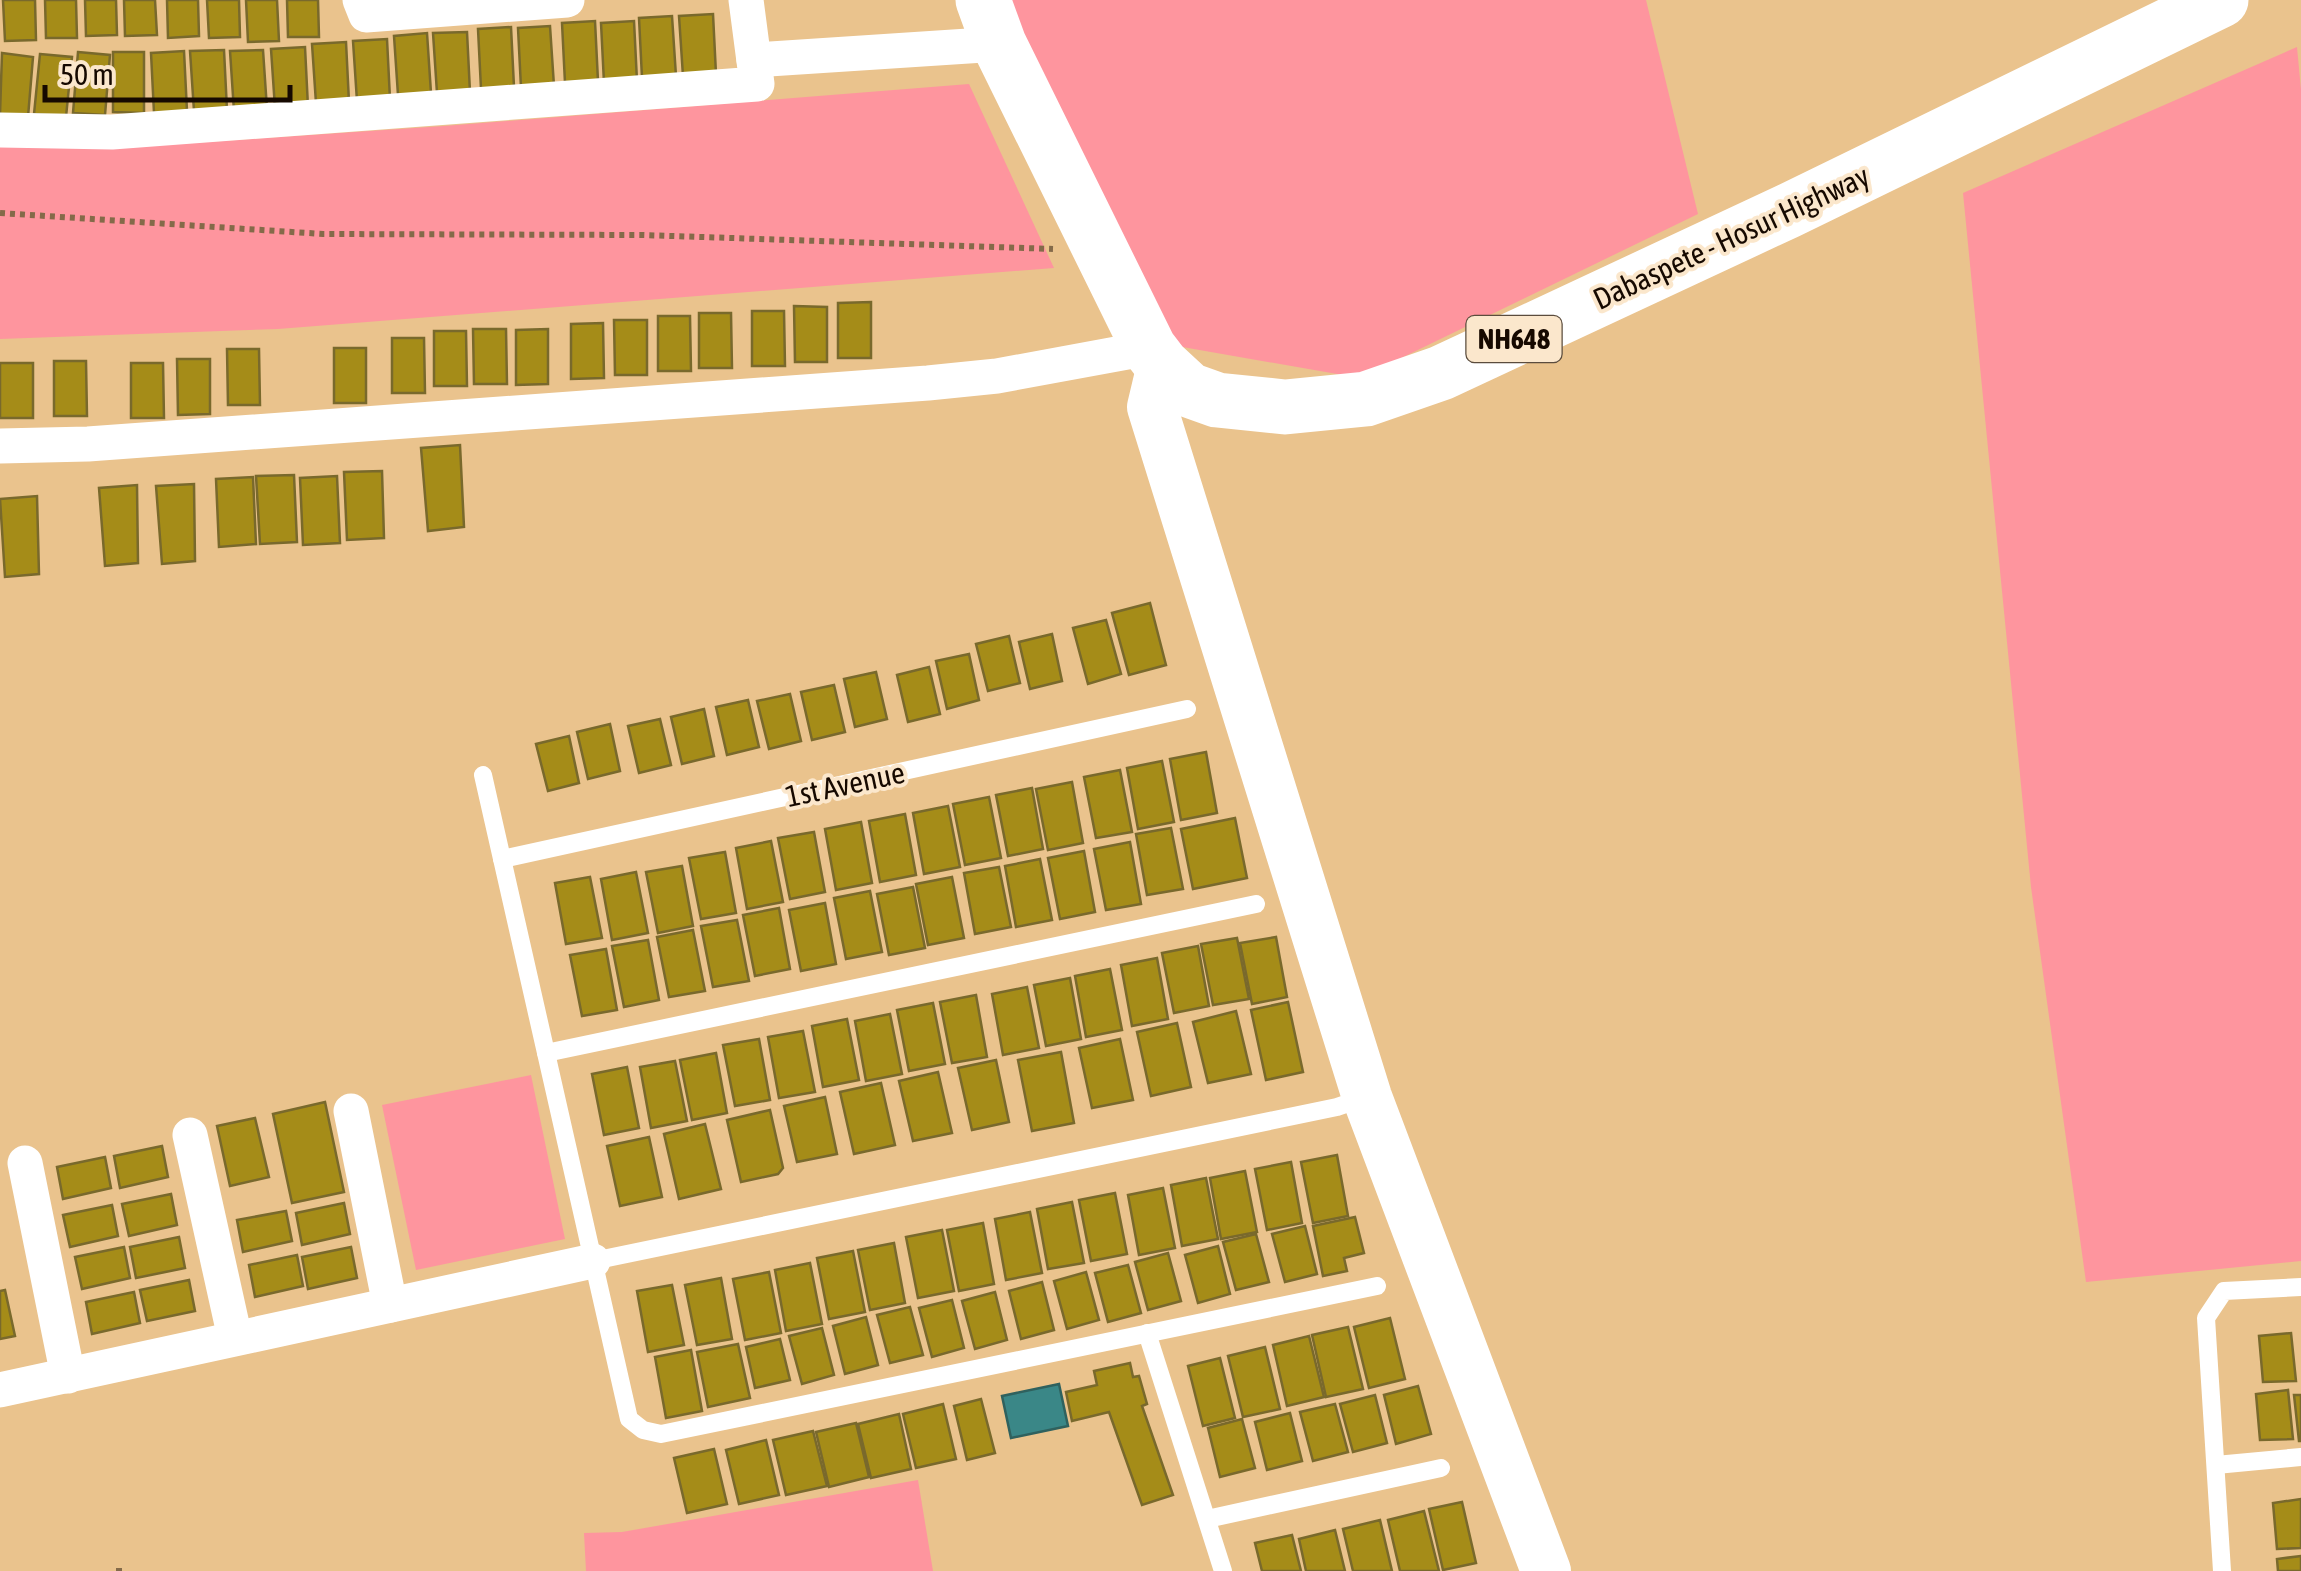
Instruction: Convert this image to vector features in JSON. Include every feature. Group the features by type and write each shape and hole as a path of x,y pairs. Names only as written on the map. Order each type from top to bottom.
{"highway":[{"name":"Dabaspete - Hosur Highway","path":"991,22 1155,356 1189,390 1216,400 1285,408 1366,398 1442,373 1788,211 2221,0"}],"street":[{"path":"360,0 366,16 567,0"},
{"path":"0,130 112,132 757,84 746,0"},
{"path":"754,60 991,22"},
{"path":"0,446 108,442 928,383 1155,356 1152,406 1367,1097 1546,1571"},
{"path":"351,1112 390,1305"},
{"path":"190,1135 234,1338"},
{"path":"25,1163 68,1376"},
{"path":"0,1390 594,1261"}],"lane":[{"name":"1st Avenue","path":"502,859 1187,709"},
{"path":"483,776 629,1419 643,1430 661,1434 1377,1286"},
{"path":"546,1052 1256,904"},
{"path":"594,1261 1337,1107 1367,1097"},
{"path":"2222,1571 2206,1318 2224,1292 2301,1287"},
{"path":"1147,1333 1224,1571"},
{"path":"2216,1465 2301,1457"},
{"path":"1206,1519 1441,1468"}],"path":[{"path":"0,213 323,234 644,235 1065,250 1098,243"}],"shaded area":[{"path":"1003,0 1646,0 1698,214 1360,378 1171,345"},
{"path":"2297,47 2301,90 2301,1261 2086,1282 2031,887 1963,193"},
{"path":"969,84 1054,268 278,329 0,339 0,143 118,148"},
{"path":"531,1075 565,1239 416,1270 382,1105"},
{"path":"918,1480 933,1571 586,1571 584,1533 622,1532"}],"water":[{"path":"1059,1384 1068,1426 1011,1438 1002,1396"}],"building":[{"path":"3,0 35,0 36,40 5,41"},
{"path":"45,0 76,0 77,38 46,38"},
{"path":"85,0 116,0 117,35 86,36"},
{"path":"124,0 155,0 157,35 125,36"},
{"path":"167,0 198,0 199,36 168,38"},
{"path":"207,0 239,0 240,37 209,38"},
{"path":"246,0 277,0 279,41 248,42"},
{"path":"287,0 318,0 319,37 288,37"},
{"path":"713,14 716,74 683,76 679,16"},
{"path":"672,16 676,76 642,78 639,18"},
{"path":"595,21 598,81 565,83 562,23"},
{"path":"634,21 637,81 604,83 601,23"},
{"path":"550,26 554,86 521,88 518,28"},
{"path":"511,27 514,87 481,89 478,29"},
{"path":"467,32 470,92 437,93 433,33"},
{"path":"427,33 431,93 398,95 394,36"},
{"path":"387,39 390,99 357,101 353,41"},
{"path":"346,42 349,102 316,103 312,44"},
{"path":"305,47 308,107 275,108 271,49"},
{"path":"224,50 227,110 194,111 190,51"},
{"path":"263,50 267,109 234,111 230,51"},
{"path":"184,51 187,111 154,113 151,53"},
{"path":"78,52 110,55 105,115 73,113"},
{"path":"113,52 144,52 144,113 113,112"},
{"path":"2,53 33,57 28,117 0,114"},
{"path":"40,54 72,57 66,117 34,114"},
{"path":"871,302 871,358 838,358 838,303"},
{"path":"794,306 827,307 827,362 795,362"},
{"path":"752,311 784,311 785,366 752,366"},
{"path":"699,313 731,313 732,368 699,368"},
{"path":"658,316 690,316 691,371 658,371"},
{"path":"614,320 647,320 647,375 615,375"},
{"path":"603,323 604,378 571,379 571,324"},
{"path":"473,329 506,329 507,384 474,384"},
{"path":"548,329 548,384 516,385 516,330"},
{"path":"434,331 466,331 467,386 434,386"},
{"path":"392,338 424,338 425,393 392,393"},
{"path":"334,348 366,348 366,403 334,403"},
{"path":"227,349 259,349 260,405 228,405"},
{"path":"177,359 210,359 210,414 178,415"},
{"path":"54,361 86,361 87,416 54,416"},
{"path":"0,363 33,363 33,418 0,418"},
{"path":"131,363 163,363 164,418 131,418"},
{"path":"460,445 464,527 428,531 421,448"},
{"path":"382,471 384,538 347,540 344,472"},
{"path":"294,475 297,542 260,544 256,476"},
{"path":"337,476 340,543 303,545 300,478"},
{"path":"253,477 256,544 219,547 216,479"},
{"path":"194,484 195,561 162,564 156,486"},
{"path":"137,485 138,563 105,566 99,488"},
{"path":"37,496 39,574 5,577 0,499"},
{"path":"1150,603 1166,665 1129,675 1112,613"},
{"path":"1106,620 1121,674 1088,684 1073,628"},
{"path":"1052,634 1062,681 1030,689 1019,642"},
{"path":"1009,636 1020,683 988,691 976,644"},
{"path":"969,654 979,700 947,709 936,661"},
{"path":"929,667 940,714 908,722 897,675"},
{"path":"876,672 887,719 855,727 844,679"},
{"path":"834,685 845,732 812,740 801,692"},
{"path":"790,694 801,741 769,749 757,701"},
{"path":"748,700 759,747 727,755 716,707"},
{"path":"704,709 714,756 682,764 671,717"},
{"path":"660,719 671,765 639,773 628,726"},
{"path":"610,724 620,771 588,779 577,732"},
{"path":"569,736 579,783 548,791 536,744"},
{"path":"1206,752 1217,813 1181,820 1170,759"},
{"path":"1162,761 1174,822 1138,829 1127,768"},
{"path":"1120,770 1132,832 1096,838 1084,777"},
{"path":"1072,782 1083,843 1048,850 1036,789"},
{"path":"1032,788 1043,849 1008,856 996,795"},
{"path":"989,797 1001,858 965,865 953,804"},
{"path":"948,806 960,867 924,874 913,813"},
{"path":"905,814 916,875 880,882 869,821"},
{"path":"1235,818 1247,878 1193,889 1181,829"},
{"path":"861,822 872,883 836,890 825,829"},
{"path":"1171,828 1183,889 1147,895 1136,834"},
{"path":"814,832 825,892 790,899 778,838"},
{"path":"771,841 783,902 747,909 736,848"},
{"path":"1130,842 1141,904 1106,910 1094,849"},
{"path":"1084,851 1095,912 1060,919 1048,858"},
{"path":"725,852 736,913 701,919 689,858"},
{"path":"1040,859 1052,920 1016,927 1005,866"},
{"path":"682,866 693,926 658,933 646,872"},
{"path":"999,867 1011,927 975,934 964,873"},
{"path":"636,872 648,933 612,940 601,879"},
{"path":"590,877 602,938 566,944 555,883"},
{"path":"952,877 964,938 928,945 916,884"},
{"path":"913,887 925,948 889,955 877,894"},
{"path":"870,891 882,952 846,959 834,898"},
{"path":"825,903 836,964 801,971 789,910"},
{"path":"779,908 790,969 755,976 743,915"},
{"path":"737,920 749,981 713,987 701,926"},
{"path":"693,930 705,991 669,997 657,937"},
{"path":"1276,937 1287,997 1252,1004 1240,943"},
{"path":"1237,938 1249,999 1213,1005 1201,944"},
{"path":"648,940 659,1000 624,1007 612,946"},
{"path":"1198,946 1209,1006 1174,1013 1162,953"},
{"path":"606,949 617,1010 582,1016 570,955"},
{"path":"1157,958 1168,1019 1132,1026 1121,965"},
{"path":"1110,969 1122,1030 1086,1037 1075,976"},
{"path":"1070,978 1081,1039 1046,1046 1034,985"},
{"path":"1027,987 1039,1048 1003,1055 992,994"},
{"path":"976,995 987,1057 952,1063 940,1002"},
{"path":"1288,1002 1303,1072 1266,1080 1251,1010"},
{"path":"933,1003 945,1064 909,1071 897,1010"},
{"path":"1236,1011 1251,1074 1208,1083 1193,1022"},
{"path":"890,1014 902,1074 866,1081 855,1021"},
{"path":"847,1019 859,1080 823,1087 812,1026"},
{"path":"1177,1023 1191,1087 1151,1096 1137,1032"},
{"path":"803,1031 815,1092 779,1098 768,1037"},
{"path":"759,1039 770,1100 735,1106 723,1045"},
{"path":"1120,1039 1133,1100 1092,1108 1079,1048"},
{"path":"1061,1052 1074,1123 1032,1131 1018,1060"},
{"path":"716,1053 727,1113 692,1120 680,1060"},
{"path":"996,1060 1009,1122 972,1130 958,1068"},
{"path":"675,1061 687,1121 651,1128 640,1067"},
{"path":"627,1067 639,1128 604,1135 592,1074"},
{"path":"938,1072 952,1133 913,1141 899,1081"},
{"path":"881,1083 895,1145 854,1154 840,1092"},
{"path":"825,1097 837,1154 797,1162 784,1106"},
{"path":"325,1102 344,1192 292,1203 273,1114"},
{"path":"770,1110 783,1168 778,1174 741,1182 727,1120"},
{"path":"255,1118 269,1177 230,1186 217,1126"},
{"path":"705,1124 721,1189 679,1199 664,1134"},
{"path":"649,1137 662,1197 620,1206 607,1146"},
{"path":"162,1146 168,1177 120,1188 114,1156"},
{"path":"1337,1155 1348,1216 1313,1223 1301,1162"},
{"path":"105,1157 111,1188 63,1199 57,1167"},
{"path":"1291,1162 1302,1223 1267,1230 1255,1169"},
{"path":"1245,1171 1257,1232 1221,1239 1210,1178"},
{"path":"1206,1178 1218,1239 1182,1246 1171,1185"},
{"path":"1163,1188 1175,1248 1139,1255 1128,1195"},
{"path":"1115,1193 1127,1254 1091,1261 1079,1200"},
{"path":"171,1194 177,1225 129,1236 122,1204"},
{"path":"1072,1202 1084,1263 1048,1269 1037,1209"},
{"path":"344,1203 350,1234 302,1245 296,1213"},
{"path":"112,1205 118,1236 70,1247 63,1215"},
{"path":"286,1211 292,1241 243,1252 237,1220"},
{"path":"1030,1212 1042,1273 1006,1280 995,1219"},
{"path":"1355,1217 1364,1253 1344,1258 1347,1271 1323,1276 1313,1226"},
{"path":"983,1223 994,1284 959,1291 947,1230"},
{"path":"1305,1226 1317,1274 1285,1282 1272,1234"},
{"path":"942,1230 954,1291 918,1298 906,1237"},
{"path":"1256,1234 1269,1282 1236,1290 1223,1242"},
{"path":"179,1237 185,1268 136,1278 130,1247"},
{"path":"894,1243 905,1303 870,1310 858,1250"},
{"path":"1218,1246 1230,1294 1198,1303 1185,1255"},
{"path":"124,1247 130,1278 82,1289 75,1257"},
{"path":"351,1247 357,1278 308,1289 302,1257"},
{"path":"853,1251 865,1312 829,1319 817,1258"},
{"path":"1168,1253 1181,1301 1148,1310 1135,1262"},
{"path":"297,1255 303,1286 255,1297 249,1265"},
{"path":"810,1263 822,1324 786,1331 775,1270"},
{"path":"1128,1265 1141,1313 1108,1322 1095,1273"},
{"path":"769,1272 781,1333 745,1340 733,1279"},
{"path":"1086,1272 1099,1320 1067,1329 1054,1281"},
{"path":"721,1278 732,1339 697,1345 685,1285"},
{"path":"189,1280 195,1311 147,1321 140,1290"},
{"path":"1042,1282 1054,1330 1021,1339 1009,1291"},
{"path":"672,1285 684,1345 648,1352 637,1291"},
{"path":"5,1290 15,1336 0,1339 0,1291"},
{"path":"134,1292 140,1323 92,1334 86,1302"},
{"path":"995,1292 1007,1340 975,1349 962,1301"},
{"path":"952,1300 964,1348 932,1357 919,1308"},
{"path":"910,1307 923,1355 890,1363 877,1315"},
{"path":"866,1317 878,1365 845,1374 833,1326"},
{"path":"1390,1318 1405,1379 1369,1388 1354,1327"},
{"path":"1348,1327 1363,1389 1326,1397 1312,1335"},
{"path":"822,1328 834,1375 802,1384 789,1336"},
{"path":"2291,1333 2296,1381 2263,1382 2259,1336"},
{"path":"1309,1336 1324,1397 1287,1406 1273,1345"},
{"path":"780,1339 790,1380 755,1388 746,1347"},
{"path":"738,1344 750,1398 708,1407 697,1352"},
{"path":"1265,1347 1280,1409 1243,1417 1228,1356"},
{"path":"691,1350 702,1411 666,1418 655,1357"},
{"path":"1220,1358 1235,1418 1203,1426 1188,1366"},
{"path":"1130,1363 1133,1377 1139,1376 1147,1404 1142,1406 1173,1495 1142,1505 1109,1412 1072,1421 1066,1392 1097,1385 1094,1371"},
{"path":"1418,1386 1431,1434 1396,1444 1384,1395"},
{"path":"2288,1390 2293,1439 2260,1440 2256,1394"},
{"path":"1375,1395 1387,1443 1353,1452 1340,1404"},
{"path":"2294,1395 2301,1395 2301,1441 2299,1441"},
{"path":"981,1399 995,1453 967,1460 954,1406"},
{"path":"943,1404 956,1459 916,1468 903,1414"},
{"path":"1335,1404 1348,1452 1313,1461 1300,1412"},
{"path":"1290,1413 1302,1461 1267,1470 1255,1422"},
{"path":"899,1414 911,1469 871,1478 858,1424"},
{"path":"1242,1419 1255,1468 1220,1477 1208,1428"},
{"path":"856,1423 869,1477 829,1487 816,1432"},
{"path":"813,1431 827,1486 786,1495 773,1440"},
{"path":"766,1440 779,1495 739,1504 726,1450"},
{"path":"714,1449 727,1504 687,1513 674,1458"},
{"path":"2301,1499 2301,1548 2277,1549 2273,1503"},
{"path":"1462,1502 1476,1563 1443,1570 1429,1509"},
{"path":"1424,1511 1439,1571 1400,1571 1388,1520"},
{"path":"1380,1520 1392,1571 1353,1571 1343,1529"},
{"path":"1335,1530 1345,1571 1306,1571 1299,1539"},
{"path":"1292,1535 1301,1571 1262,1571 1255,1543"},
{"path":"2301,1556 2301,1571 2278,1571 2277,1559"}]}
